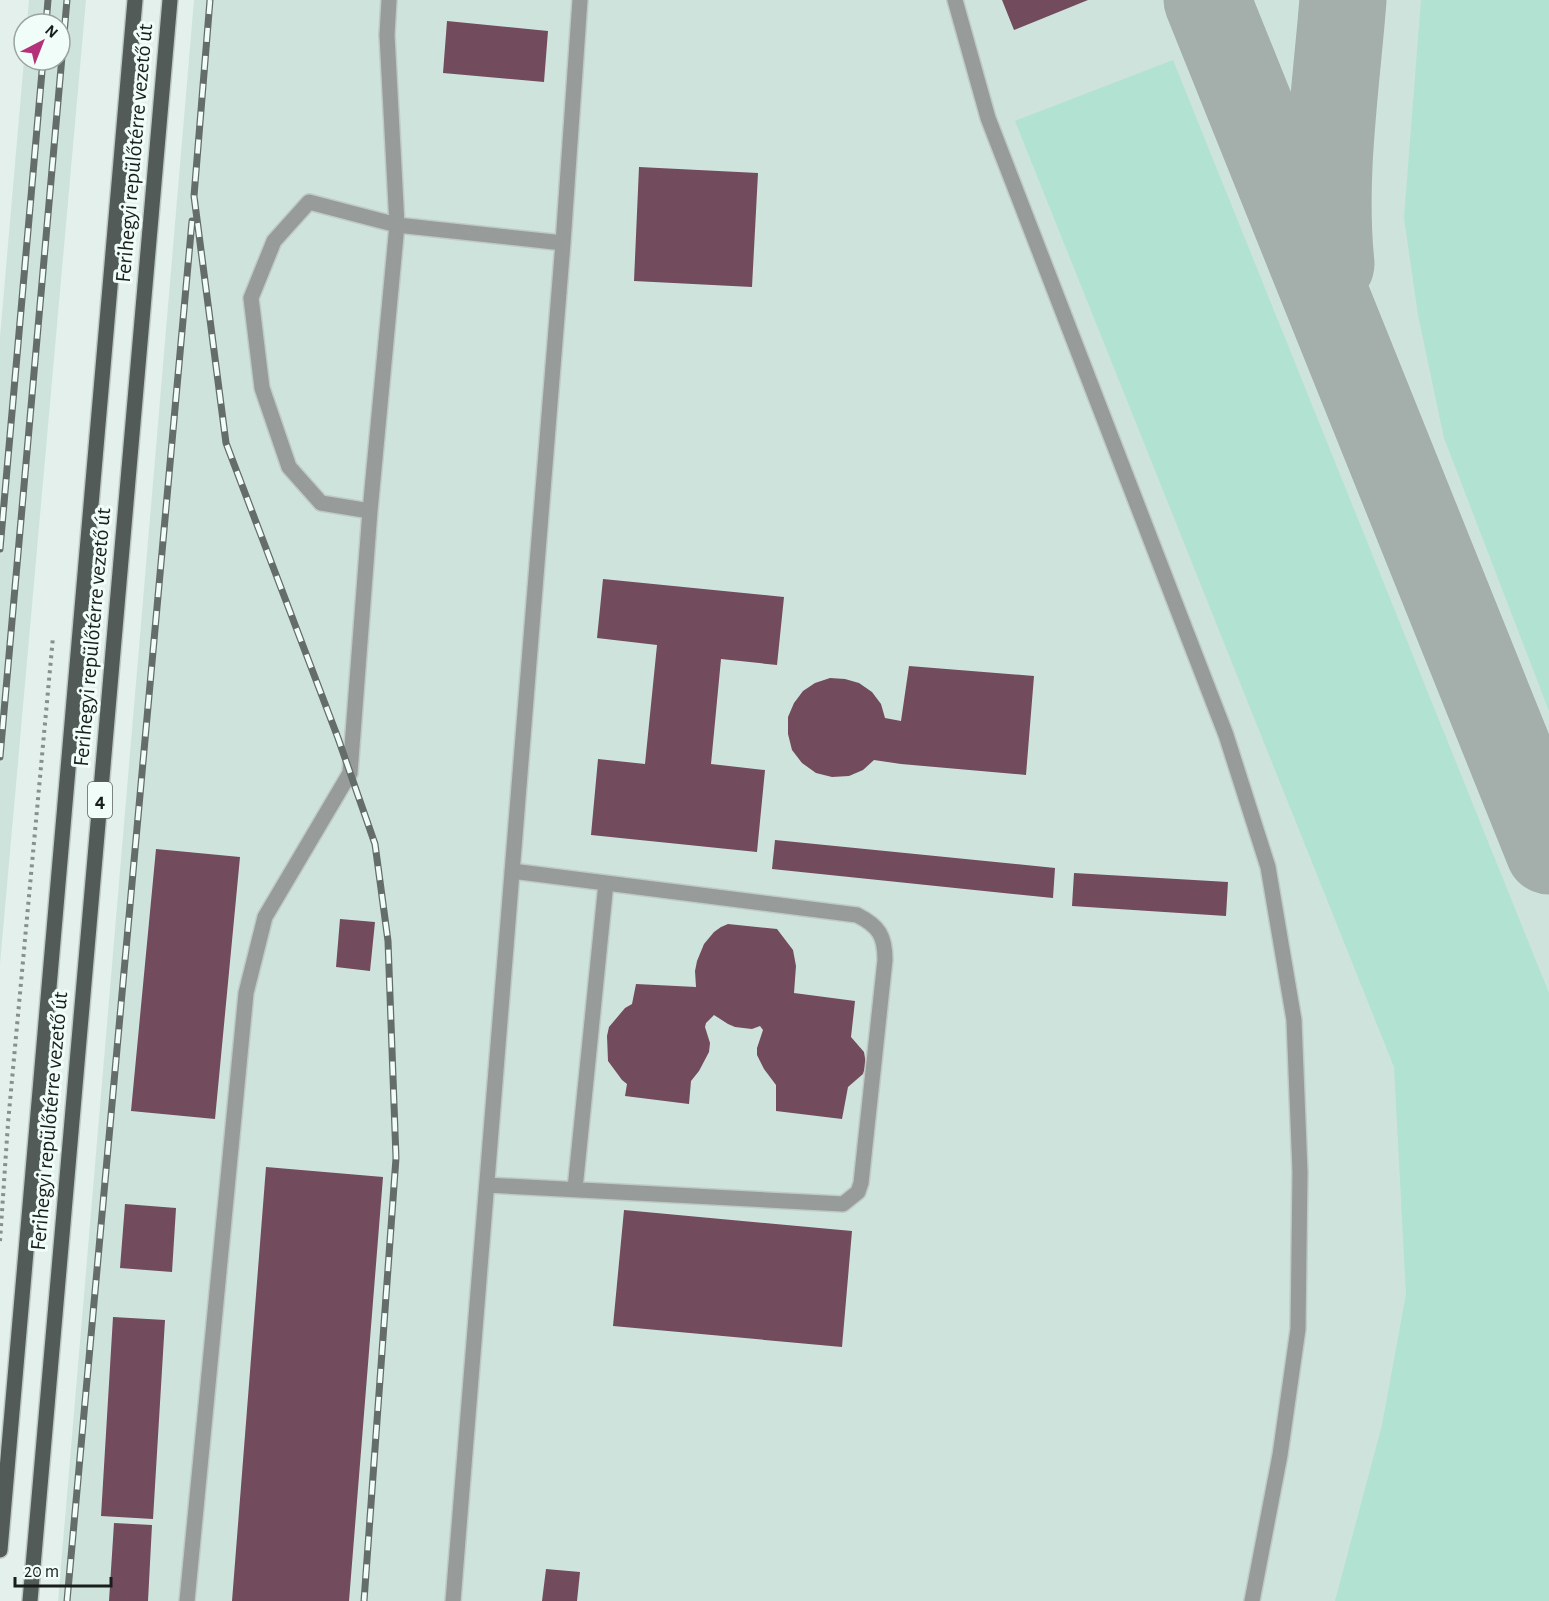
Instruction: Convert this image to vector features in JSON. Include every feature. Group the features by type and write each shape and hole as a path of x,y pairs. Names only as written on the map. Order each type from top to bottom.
{"main road":[{"name":"Ferihegyi repülőtérre vezető út","path":"0,1550 135,0"},
{"name":"Ferihegyi repülőtérre vezető út","path":"30,1601 170,0"}],"lane":[{"path":"188,1601 246,993 265,917 351,773 370,511 397,225 387,35 388,0"},
{"path":"453,1601 562,243 579,0"},
{"path":"956,0 988,118 1226,735 1268,867 1294,1020 1300,1172 1298,1329 1280,1455 1252,1601"},
{"path":"370,511 321,503 289,467 262,388 251,298 274,241 309,202 397,225 562,243"},
{"path":"487,1185 843,1204 850,1200 858,1192 861,1183 885,945 876,928 857,915 512,871"},
{"path":"575,1189 606,883"}],"shaded area":[{"path":"29,0 86,0 0,964 0,337 23,72 72,72 72,12 28,12"},
{"path":"194,0 1549,0 1549,1601 58,1601"}],"green space":[{"path":"1421,0 1549,0 1549,711 1444,438 1418,315 1404,218"},
{"path":"1173,60 1549,993 1549,1601 1335,1601 1382,1425 1406,1294 1394,1067 1015,121"}],"building":[{"path":"1002,0 1088,0 1014,30"},
{"path":"447,21 548,31 544,82 443,73"},
{"path":"639,167 758,173 752,287 634,281"},
{"path":"603,579 784,597 777,665 721,659 711,764 765,770 757,852 591,835 598,759 645,764 657,645 597,638"},
{"path":"909,666 1034,676 1026,775 874,760 863,770 849,776 832,777 816,773 802,763 792,750 788,734 788,717 803,691 815,683 830,678 859,683 872,692 881,704 885,718 901,721"},
{"path":"775,840 1055,868 1053,898 772,869"},
{"path":"156,849 240,857 215,1119 131,1111"},
{"path":"1074,873 1228,882 1226,916 1072,906"},
{"path":"340,919 375,922 370,971 336,967"},
{"path":"728,924 777,929 793,950 796,966 794,993 855,1001 851,1037 864,1052 866,1064 863,1074 848,1087 842,1119 776,1111 776,1085 757,1055 763,1030 760,1026 752,1029 735,1027 714,1015 706,1023 710,1043 709,1052 691,1081 689,1104 625,1096 627,1084 608,1061 609,1027 625,1008 632,1004 636,984 696,987 695,971 704,944 714,932"},
{"path":"266,1167 383,1177 349,1601 232,1601"},
{"path":"125,1204 176,1208 172,1272 120,1268"},
{"path":"624,1210 852,1231 842,1347 613,1326"},
{"path":"113,1317 165,1320 153,1519 101,1516"},
{"path":"114,1523 152,1525 148,1601 109,1601"},
{"path":"546,1569 580,1572 577,1601 542,1601"}],"taxiway":[{"path":"1207,0 1549,851"},
{"path":"1331,264 1329,165 1343,0"}],"railway":[{"path":"47,12 48,0"},
{"path":"0,757 67,0"},
{"path":"210,0 194,196 226,443 338,738 375,844 388,941 396,1158 364,1601"},
{"path":"0,549 42,72"},
{"path":"67,1601 192,221"}]}
